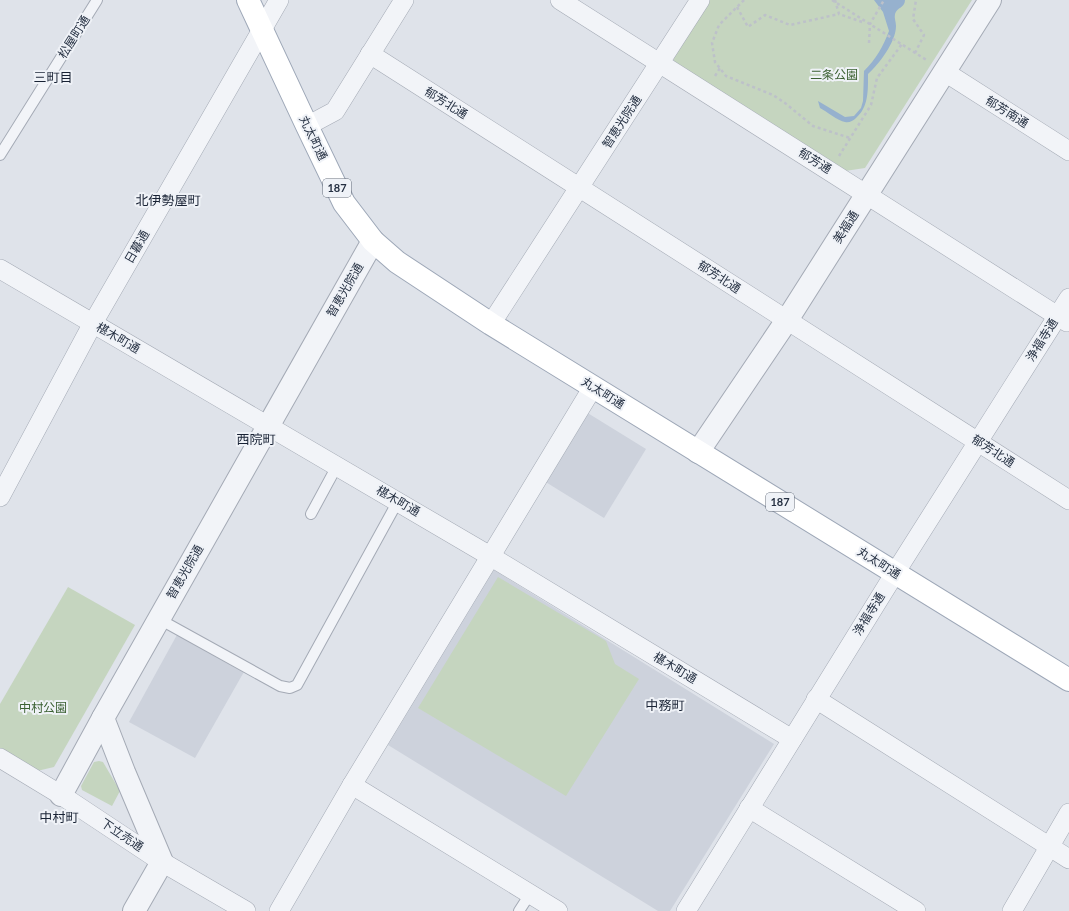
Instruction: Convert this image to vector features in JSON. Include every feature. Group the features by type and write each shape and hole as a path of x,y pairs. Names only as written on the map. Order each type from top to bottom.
{"main road":[{"name":"丸太町通","path":"248,0 344,203 373,241 397,262 491,324 1069,680"}],"street":[{"name":"日暮通","path":"0,497 94,323 279,0"},
{"path":"307,126 335,111 404,0"},
{"name":"郁芳通","path":"560,0 1063,319"},
{"name":"智恵光院通","path":"491,324 700,0"},
{"name":"美福通","path":"698,452 787,320 867,194 939,68 990,0"},
{"name":"郁芳北通","path":"370,54 1069,500"},
{"name":"郁芳南通","path":"939,68 1069,151"},
{"name":"智恵光院通","path":"61,794 373,241"},
{"name":"椹木町通","path":"0,269 398,501 792,739"},
{"name":"浄福寺通","path":"686,911 816,699 978,442 1063,319 1069,298"},
{"path":"279,911 352,785 593,387"},
{"path":"816,699 1069,859"},
{"path":"103,718 162,862 134,911"},
{"name":"下立売通","path":"0,758 61,794 162,862 246,911"},
{"path":"352,785 558,911"},
{"path":"749,808 916,911"},
{"path":"1012,911 1069,812"}],"lane":[{"name":"松屋町通","path":"0,155 97,0"},
{"path":"311,514 337,466"},
{"path":"159,618 280,686 290,688 298,685 398,501"},
{"path":"519,911 530,894"}],"path":[{"path":"744,0 718,25 712,43 715,62 726,76 773,95 813,126 850,138"},
{"path":"832,0 939,68"},
{"path":"836,0 839,14"},
{"path":"869,43 870,24 884,0"},
{"path":"915,53 924,35 913,19 914,2 916,0"},
{"path":"737,7 748,27 765,15 790,25 839,14 870,24"},
{"path":"836,161 871,105 877,78 902,44"}],"shaded area":[{"path":"586,412 646,449 604,518 544,481"},
{"path":"494,570 774,744 670,911 658,911 388,745"},
{"path":"178,633 245,670 195,758 129,722"}],"green space":[{"name":"二条公園","path":"707,0 972,0 865,168 845,171 674,63 673,53"},
{"path":"498,577 606,641 615,664 639,679 566,796 418,708"},
{"name":"中村公園","path":"68,587 135,625 54,767 37,771 0,750 0,704"},
{"path":"94,762 103,762 120,791 112,806 82,790 81,786"}],"water":[{"path":"874,0 905,0 905,3 897,10 895,14 896,26 890,46 882,59 868,74 867,98 863,109 854,120 845,122 820,108 818,101 845,117 854,116 861,108 863,101 864,71 879,52 889,31 883,12"}],"district":[{"name":"三町目","path":"53,77"},
{"name":"北伊勢屋町","path":"168,200"},
{"name":"西院町","path":"256,439"},
{"name":"中務町","path":"665,705"},
{"name":"中村町","path":"59,817"}]}
